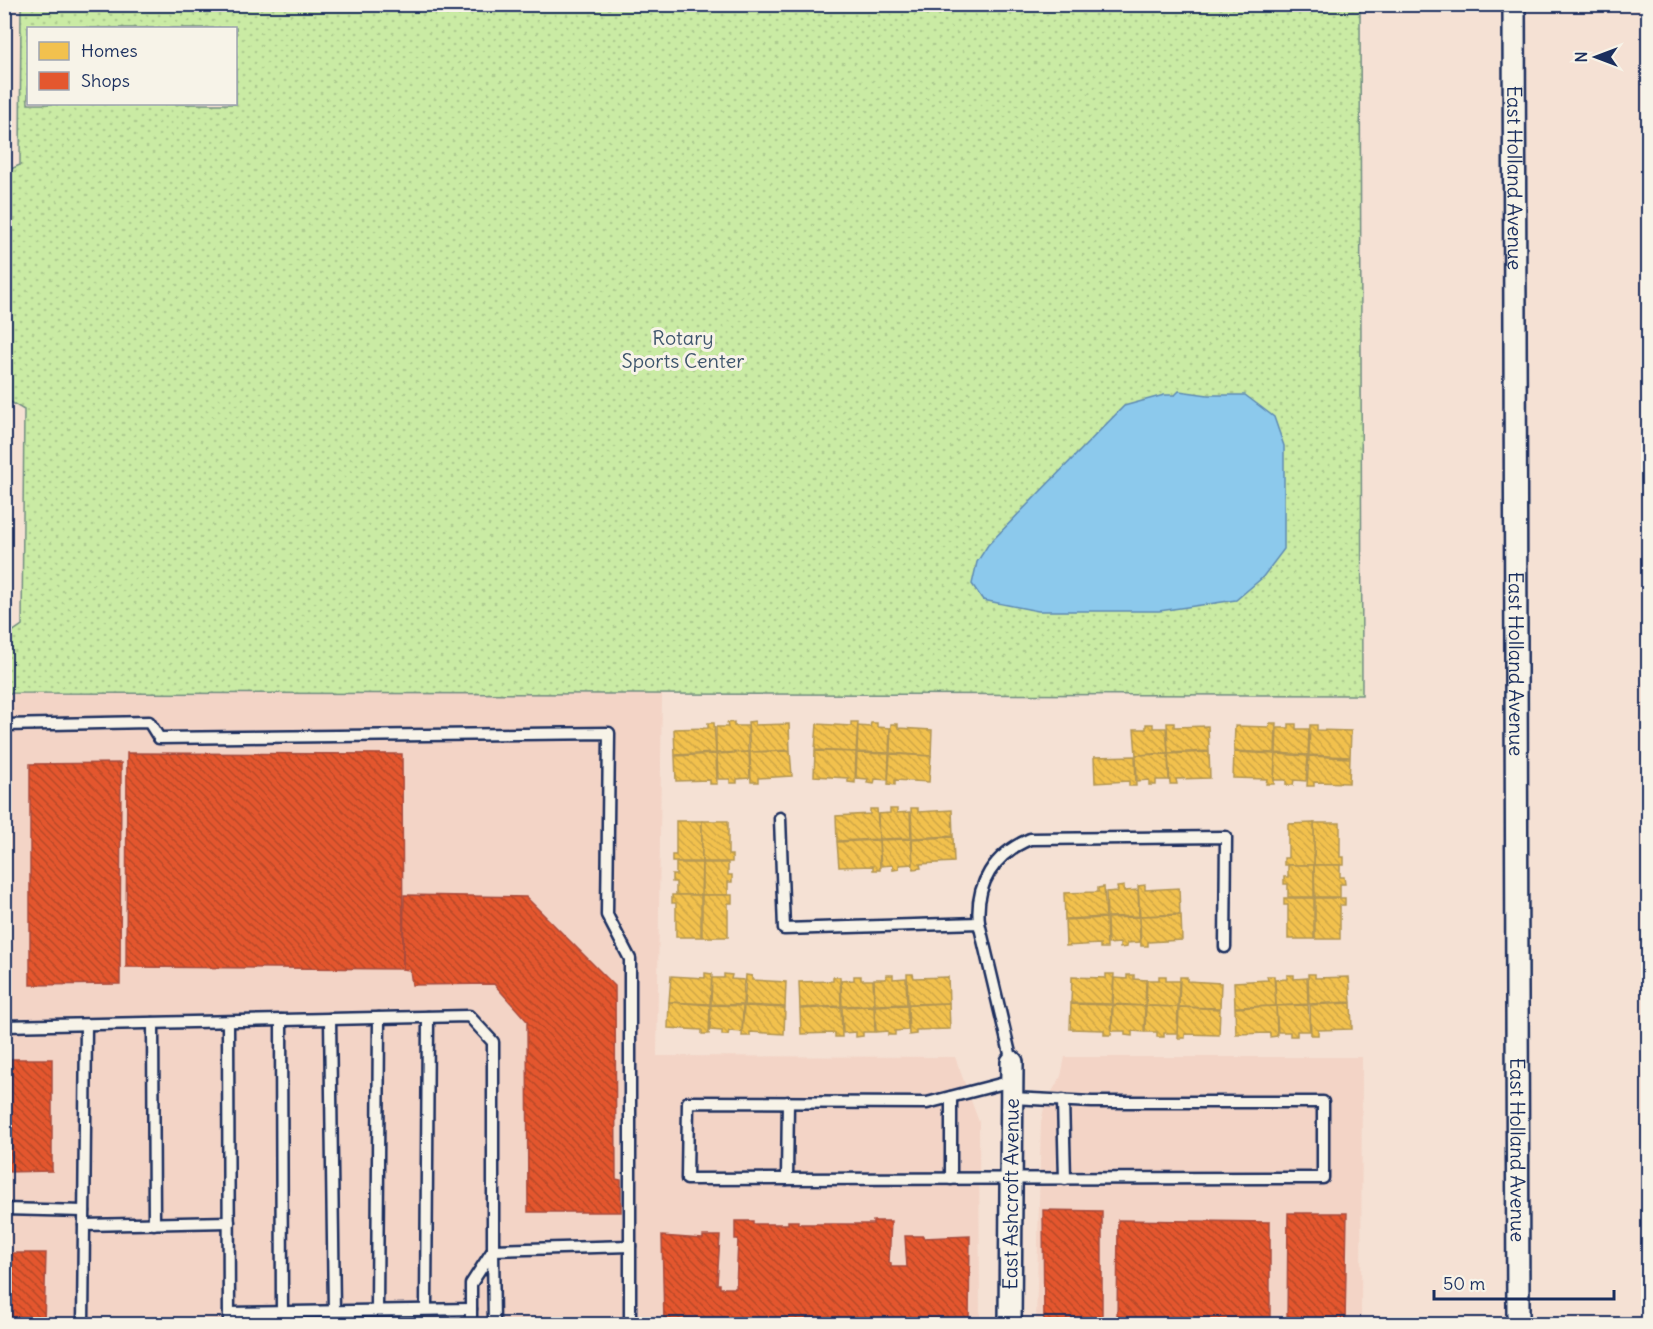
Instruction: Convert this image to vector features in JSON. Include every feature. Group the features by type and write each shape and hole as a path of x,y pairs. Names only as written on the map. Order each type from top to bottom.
{"street":[{"name":"East Holland Avenue","path":"1514,4 1518,1324"},
{"name":"East Ashcroft Avenue","path":"1010,1324 1012,1080"}],"lane":[{"path":"4,725 149,722 159,738 609,733 607,915 630,958 630,1324"},
{"path":"780,819 784,929 979,923"},
{"path":"1012,1080 979,923 980,889 991,868 1008,850 1030,839 1226,837 1225,947"},
{"path":"4,1026 469,1016 493,1042 494,1324"},
{"path":"426,1309 428,1017"},
{"path":"377,1310 379,1018"},
{"path":"330,1019 334,1311"},
{"path":"281,1020 282,1312"},
{"path":"228,1022 229,1324"},
{"path":"153,1023 154,1224"},
{"path":"83,1324 86,1024"},
{"path":"1012,1080 1064,1101 1323,1102 1323,1178 687,1179 688,1102 927,1103 1012,1080"},
{"path":"951,1097 951,1179"},
{"path":"1064,1101 1065,1179"},
{"path":"787,1179 788,1102"},
{"path":"4,1209 84,1211"},
{"path":"84,1225 229,1222"},
{"path":"493,1250 630,1246"},
{"path":"471,1324 471,1284 493,1250"},
{"path":"229,1313 471,1309"}],"shaded area":[{"path":"5,693 662,694 657,1056 955,1057 979,1122 980,1324 5,1324"},
{"path":"1065,1057 1362,1057 1361,1324 1036,1324 1041,1122 1045,1104 1061,1076"}],"green space":[{"name":"Rotary Sports Center","path":"21,5 1360,5 1362,695 5,693 5,637 22,625 24,410 4,398 4,172 20,165"}],"water":[{"path":"1179,391 1208,395 1245,395 1274,417 1284,446 1284,549 1262,578 1236,600 1159,611 1038,611 983,600 972,584 977,562 988,545 1124,406 1164,395 1175,395"}],"building: Homes":[{"path":"755,721 755,725 789,724 790,750 750,752 748,722"},
{"path":"734,722 734,726 748,726 748,752 716,753 716,727 728,727 727,723"},
{"path":"851,722 858,722 856,752 815,750 817,724 851,726"},
{"path":"708,723 714,723 716,753 675,755 674,729 708,728"},
{"path":"871,723 877,723 877,727 890,728 889,753 857,752 858,726 870,727"},
{"path":"1167,723 1174,723 1174,727 1208,726 1209,751 1168,753"},
{"path":"1270,723 1276,723 1275,753 1234,751 1235,726 1269,727"},
{"path":"891,724 898,724 898,728 932,730 931,756 890,753"},
{"path":"1146,724 1153,724 1153,728 1166,728 1168,753 1136,755 1134,729 1146,729"},
{"path":"1289,724 1296,724 1296,729 1309,729 1308,755 1276,753 1277,728 1289,728"},
{"path":"1310,725 1317,725 1317,730 1351,731 1350,757 1309,755"},
{"path":"790,751 792,776 758,778 758,782 751,782 750,752"},
{"path":"815,751 856,752 855,783 848,782 848,778 814,776"},
{"path":"749,752 750,778 737,779 737,783 730,783 730,779 718,779 717,754"},
{"path":"1209,752 1210,778 1176,779 1177,784 1170,784 1168,754"},
{"path":"1234,752 1275,754 1274,784 1266,784 1267,779 1233,778"},
{"path":"857,753 889,754 888,780 875,779 874,784 867,783 868,779 856,778"},
{"path":"716,754 717,784 710,784 710,780 676,781 675,756"},
{"path":"890,754 931,756 929,782 895,780 895,785 888,784"},
{"path":"1168,754 1169,780 1156,780 1156,785 1149,785 1149,780 1137,781 1136,755"},
{"path":"1276,754 1308,756 1306,781 1294,780 1293,785 1286,785 1286,780 1274,780"},
{"path":"1135,756 1136,786 1129,786 1129,781 1095,783 1094,757"},
{"path":"1309,756 1350,758 1349,783 1314,782 1314,786 1307,786"},
{"path":"911,808 918,808 918,812 952,810 953,836 912,838"},
{"path":"870,809 877,809 879,839 837,841 836,816 870,814"},
{"path":"890,809 897,809 897,813 910,812 911,838 879,839 878,814 890,813"},
{"path":"676,821 702,821 702,862 672,862 672,855 676,855"},
{"path":"702,821 728,821 728,855 732,855 732,862 702,862"},
{"path":"1314,823 1340,823 1340,857 1344,857 1344,865 1314,865"},
{"path":"1314,823 1314,865 1284,865 1284,858 1288,858 1288,824"},
{"path":"953,837 954,862 920,864 921,868 913,869 912,839"},
{"path":"911,839 913,864 899,865 899,869 893,870 893,865 881,866 879,840"},
{"path":"879,840 880,870 873,870 873,866 839,867 837,842"},
{"path":"676,863 702,863 701,895 676,895 676,882 672,882 672,875 676,875"},
{"path":"702,863 728,863 728,875 732,875 732,882 728,882 728,895 702,895"},
{"path":"1288,865 1314,865 1314,897 1288,897 1288,884 1284,884 1284,877 1288,877"},
{"path":"1314,865 1340,865 1340,877 1344,877 1345,884 1340,884 1340,897 1315,897"},
{"path":"1145,885 1145,890 1179,888 1180,914 1140,916 1138,886"},
{"path":"1124,886 1124,891 1138,890 1139,916 1107,917 1106,892 1118,891 1117,887"},
{"path":"1104,887 1106,917 1065,919 1064,893 1098,892 1098,888"},
{"path":"672,895 701,895 701,937 676,937 676,903 672,903"},
{"path":"702,895 732,895 732,903 728,903 728,937 702,937"},
{"path":"1284,898 1314,898 1314,939 1288,939 1288,905 1284,905"},
{"path":"1315,898 1345,898 1345,905 1340,905 1340,939 1315,939"},
{"path":"1181,915 1182,940 1148,942 1148,946 1141,946 1140,916"},
{"path":"1139,917 1140,942 1127,943 1127,947 1120,948 1120,943 1108,944 1107,918"},
{"path":"1106,918 1107,948 1100,948 1100,944 1066,946 1065,920"},
{"path":"705,973 712,974 710,1004 669,1002 671,976 705,978"},
{"path":"724,974 732,975 731,979 744,980 743,1005 711,1004 712,978 724,978"},
{"path":"907,974 913,974 914,978 948,977 949,1003 908,1004"},
{"path":"1106,974 1114,974 1112,1004 1071,1003 1072,977 1106,978"},
{"path":"1308,974 1315,974 1315,978 1349,977 1351,1002 1309,1004"},
{"path":"746,975 752,976 752,980 786,982 785,1007 744,1005"},
{"path":"886,975 893,975 893,979 906,978 907,1004 875,1005 874,979 886,979"},
{"path":"1127,975 1134,975 1134,979 1146,980 1145,1006 1113,1004 1114,978 1127,979"},
{"path":"1287,975 1294,975 1294,979 1307,978 1308,1004 1276,1006 1275,980 1287,979"},
{"path":"854,976 861,976 861,980 873,980 874,1005 842,1006 841,981 854,980"},
{"path":"1159,976 1166,976 1166,981 1179,981 1178,1007 1146,1006 1147,980 1159,980"},
{"path":"1267,976 1274,976 1276,1006 1235,1007 1234,982 1268,980"},
{"path":"833,977 840,977 841,1006 800,1008 799,982 833,981"},
{"path":"1180,977 1187,977 1187,981 1221,983 1220,1008 1179,1007"},
{"path":"669,1002 710,1005 709,1034 702,1034 702,1030 668,1028"},
{"path":"949,1003 950,1029 916,1030 916,1034 909,1035 908,1005"},
{"path":"1351,1003 1352,1029 1318,1030 1318,1035 1311,1035 1310,1005"},
{"path":"1071,1004 1112,1005 1111,1035 1104,1035 1104,1030 1070,1029"},
{"path":"711,1005 743,1006 742,1032 729,1031 728,1035 722,1035 722,1031 710,1030"},
{"path":"907,1005 908,1030 895,1031 895,1035 888,1035 888,1031 876,1032 875,1006"},
{"path":"1113,1005 1145,1006 1144,1032 1132,1031 1132,1036 1125,1035 1125,1031 1112,1031"},
{"path":"1308,1005 1310,1031 1297,1031 1297,1036 1290,1036 1290,1032 1278,1032 1276,1006"},
{"path":"744,1006 785,1008 784,1034 750,1032 750,1036 742,1036"},
{"path":"874,1006 875,1032 863,1032 863,1036 856,1037 856,1032 843,1033 842,1007"},
{"path":"1146,1006 1178,1007 1177,1033 1164,1033 1164,1037 1157,1037 1157,1032 1145,1032"},
{"path":"1276,1006 1277,1036 1270,1037 1270,1033 1236,1034 1235,1008"},
{"path":"841,1007 842,1037 835,1037 835,1033 801,1034 800,1009"},
{"path":"1179,1007 1220,1009 1219,1035 1185,1034 1185,1038 1178,1038"}],"building: Shops":[{"path":"127,753 402,754 403,969 126,967"},
{"path":"121,763 120,984 30,985 30,764"},
{"path":"404,895 526,897 615,986 616,1179 621,1180 621,1212 528,1212 527,1021 494,984 412,985 410,970 403,969"},
{"path":"4,1059 52,1059 52,1171 4,1172"},
{"path":"1043,1210 1102,1211 1102,1324 1044,1324"},
{"path":"1288,1213 1347,1213 1345,1324 1287,1323"},
{"path":"1118,1220 1270,1222 1270,1324 1117,1324"},
{"path":"735,1221 753,1221 753,1224 788,1224 788,1221 798,1221 798,1224 873,1224 873,1221 891,1221 889,1263 891,1267 907,1267 905,1236 923,1236 923,1238 970,1236 969,1324 664,1324 662,1236 703,1239 703,1236 720,1236 717,1284 720,1284 720,1288 736,1288 738,1239 735,1239"},
{"path":"4,1253 46,1253 44,1324 4,1324"}]}
